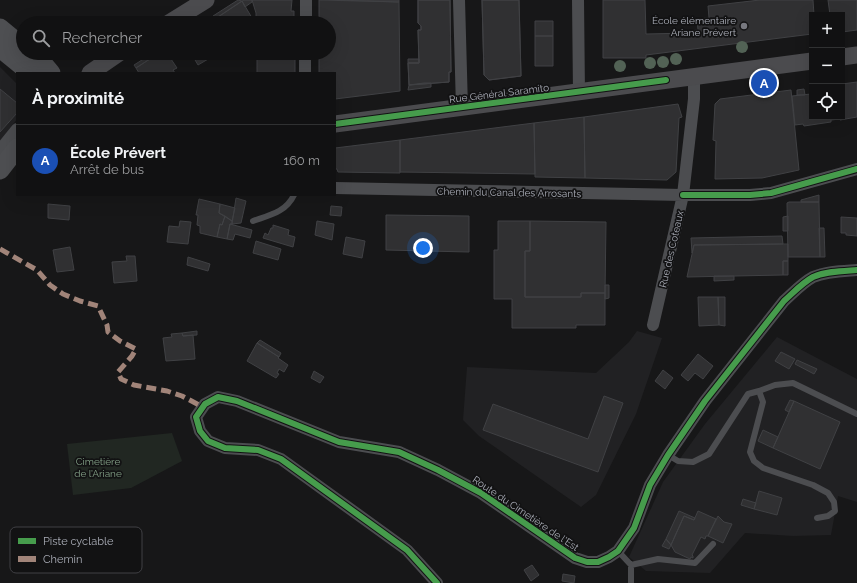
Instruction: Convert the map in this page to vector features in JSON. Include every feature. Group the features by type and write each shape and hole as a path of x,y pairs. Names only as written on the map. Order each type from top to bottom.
{"main road":[{"path":"8,40 16,55"},
{"path":"19,60 21,64 33,72"},
{"path":"39,60 50,72"},
{"path":"0,170 16,149"}],"street":[{"path":"306,0 306,16"},
{"path":"459,0 462,108"},
{"path":"578,0 579,93"},
{"path":"179,16 198,2"},
{"path":"845,57 857,55"},
{"path":"91,72 109,60"},
{"path":"305,72 306,60"},
{"name":"Rue Général Saramito","path":"336,124 579,93 809,61"},
{"name":"Rue des Coteaux","path":"653,324 683,195 694,100 694,77"},
{"path":"0,150 16,130"},
{"name":"Chemin du Canal des Arrosants","path":"336,188 750,195 771,193 857,169"},
{"name":"Route du Cimetière de l'Est","path":"437,583 407,550 281,459 258,450 226,448 208,441 200,432 196,417 205,404 218,398 237,401 339,442 399,452 438,470 481,493 575,558 587,562 598,562 618,551 634,528 650,485 668,455 705,401 784,301 798,288 814,277 835,272 857,270"}],"lane":[{"path":"253,221 276,213 290,203 294,196"},
{"path":"668,455 678,461 693,462 709,454 748,394 775,385 793,384 857,414"},
{"path":"759,391 763,402 750,452 754,461 763,468 813,484 828,493 834,502 835,511 828,516 816,518"},
{"path":"631,565 658,559 695,563 713,544"},
{"path":"618,551 631,565 631,583"}],"shaded area":[{"path":"0,67 16,83 16,120 0,142"},
{"path":"637,331 662,338 636,414 596,495 581,507 479,436 463,420 467,367 596,373 629,342"},
{"path":"777,337 857,379 857,502 838,496 831,535 793,536 745,533 710,573 646,571 629,557 663,482 705,424"}],"green space":[{"name":"Cimetière de l’Ariane","path":"172,433 182,461 131,488 73,495 67,444"}],"building":[{"path":"238,0 242,1 220,16 213,16"},
{"path":"252,0 252,2 245,7 242,1"},
{"path":"252,0 292,0 291,11 294,11 294,16 256,16"},
{"path":"319,0 399,2 400,91 336,99 336,72 319,72 319,60 336,60 336,16 319,16"},
{"path":"337,0 399,0 399,2"},
{"path":"418,0 450,0 451,72 449,72 449,82 409,85 408,63 419,63 418,30 421,30 421,26 418,23"},
{"path":"418,0 450,0 451,72 449,72 449,82 409,85 408,63 419,63 418,30 421,30 421,26 418,23"},
{"path":"482,0 519,0 521,76 489,80 484,75"},
{"path":"482,0 519,0 521,76 489,80 484,75"},
{"path":"603,0 645,0 646,34 690,33 690,31 698,30 697,19 709,18 708,6 760,0 813,0 814,12 809,12 809,34 646,55 646,58 603,58"},
{"path":"828,0 857,0 857,30 845,32 845,12 830,12"},
{"path":"242,1 251,16 220,16"},
{"path":"535,21 553,21 553,36 535,36"},
{"path":"535,36 553,36 553,66 535,66"},
{"path":"408,59 419,59 419,63 408,63"},
{"path":"142,60 148,60 136,68 134,65"},
{"path":"148,60 172,60 177,68 173,70 174,72 138,72 136,68"},
{"path":"195,60 206,60 198,65"},
{"path":"257,60 295,60 295,72 257,72"},
{"path":"857,82 857,117 845,119 845,84"},
{"path":"431,83 431,87 408,90 409,85"},
{"path":"0,89 16,102 16,114 0,132"},
{"path":"804,89 805,95 797,95 797,90"},
{"path":"791,90 799,170 762,178 715,179 716,141 713,140 715,104 720,99"},
{"path":"809,94 809,120 831,120 831,122 804,126 803,124 795,125 792,96"},
{"path":"678,104 682,117 679,118 676,172 667,180 585,178 584,117"},
{"path":"584,117 585,178 535,177 534,123"},
{"path":"534,123 535,174 400,172 400,140"},
{"path":"400,140 400,173 338,172 336,169 336,148"},
{"path":"819,195 819,202 801,202 801,200"},
{"path":"236,198 246,201 241,223 232,224"},
{"path":"199,199 220,204 219,213 225,216 222,225 220,224 217,237 200,233 200,226 197,225 198,215 196,215"},
{"path":"819,202 820,257 788,257 787,203"},
{"path":"48,204 70,206 69,220 48,218"},
{"path":"220,204 235,208 232,221 219,213"},
{"path":"331,206 342,207 341,216 330,215"},
{"path":"386,215 469,216 469,252 386,250"},
{"path":"225,216 232,221 227,239 217,237 220,224 222,225"},
{"path":"788,216 788,231 783,231 783,217"},
{"path":"841,217 857,218 857,236 841,233"},
{"path":"180,221 191,222 188,244 167,242 169,226 179,227"},
{"path":"317,221 334,224 332,240 315,235"},
{"path":"498,221 530,221 530,251 525,251 525,297 581,297 581,293 605,293 605,325 576,325 576,328 512,328 512,299 494,299 494,250 498,250"},
{"path":"530,221 606,222 605,293 581,293 581,297 525,297 525,251 530,251"},
{"path":"230,224 252,230 250,238 235,234 233,240 227,239"},
{"path":"273,225 289,230 288,235 295,237 293,247 263,238 265,233 268,235 271,228 273,228"},
{"path":"819,228 824,228 825,257 820,257"},
{"path":"782,236 783,244 694,245 692,253 691,238"},
{"path":"346,237 365,241 362,258 343,254"},
{"path":"256,241 281,249 278,260 253,253"},
{"path":"788,244 788,261 783,261 783,275 687,277 694,245"},
{"path":"70,247 74,270 57,272 53,250"},
{"path":"126,256 135,256 137,281 114,283 112,262 127,261"},
{"path":"188,257 210,264 208,271 187,265"},
{"path":"783,261 788,261 788,275 783,275"},
{"path":"714,276 734,276 734,280 714,281"},
{"path":"605,285 609,285 609,298 605,299"},
{"path":"698,297 718,297 719,325 699,326"},
{"path":"718,297 725,297 725,326 719,325"},
{"path":"197,331 197,335 183,336 182,333"},
{"path":"182,333 183,336 193,335 195,359 166,361 163,338 172,337 171,334"},
{"path":"260,340 281,353 279,357 257,343"},
{"path":"257,343 279,357 278,358 288,365 284,372 279,369 277,373 279,374 276,378 247,361"},
{"path":"781,352 795,359 789,369 775,361"},
{"path":"698,354 713,366 703,379 695,373 688,381 681,375"},
{"path":"797,360 817,369 814,374 795,364"},
{"path":"663,370 673,378 665,389 655,381"},
{"path":"314,371 324,377 320,383 311,378"},
{"path":"604,396 623,403 598,472 483,430 493,404 588,439"},
{"path":"790,400 794,401 789,412 785,410"},
{"path":"794,401 840,422 820,469 773,448"},
{"path":"763,430 778,437 773,448 758,441"},
{"path":"759,491 782,498 777,515 754,509"},
{"path":"743,499 756,503 754,509 741,505"},
{"path":"679,511 695,518 694,520 684,516 671,545 666,539"},
{"path":"698,511 716,519 708,536 706,536 705,539 701,537 692,555 693,558 691,557 690,559 675,552 671,545 684,516 694,520"},
{"path":"718,516 724,522 732,524 723,543 708,536"},
{"path":"666,539 671,545 669,549 662,546"},
{"path":"532,565 539,575 531,581 524,570"},
{"path":"563,574 575,576 574,583 562,581"}],"marked path":[{"path":"0,249 37,270 50,285 63,294 98,306 107,325 108,332 120,341 136,349 118,372 121,379 134,385 167,391 182,396 203,407"}],"cycle path":[{"path":"336,124 666,80"},
{"path":"683,195 750,195 771,193 857,169"},
{"path":"437,583 407,550 281,459 258,450 225,448 208,441 200,431 196,417 205,404 218,397 237,401 339,442 399,452 438,470 481,493 575,558 587,562 598,562 618,551 634,528 650,485 668,455 705,401 784,301 801,285 813,277 829,272 857,270"}],"place":[{"name":"École élémentaire Ariane Prévert","path":"744,26"},
{"name":"École Prévert","path":"764,83"}]}
